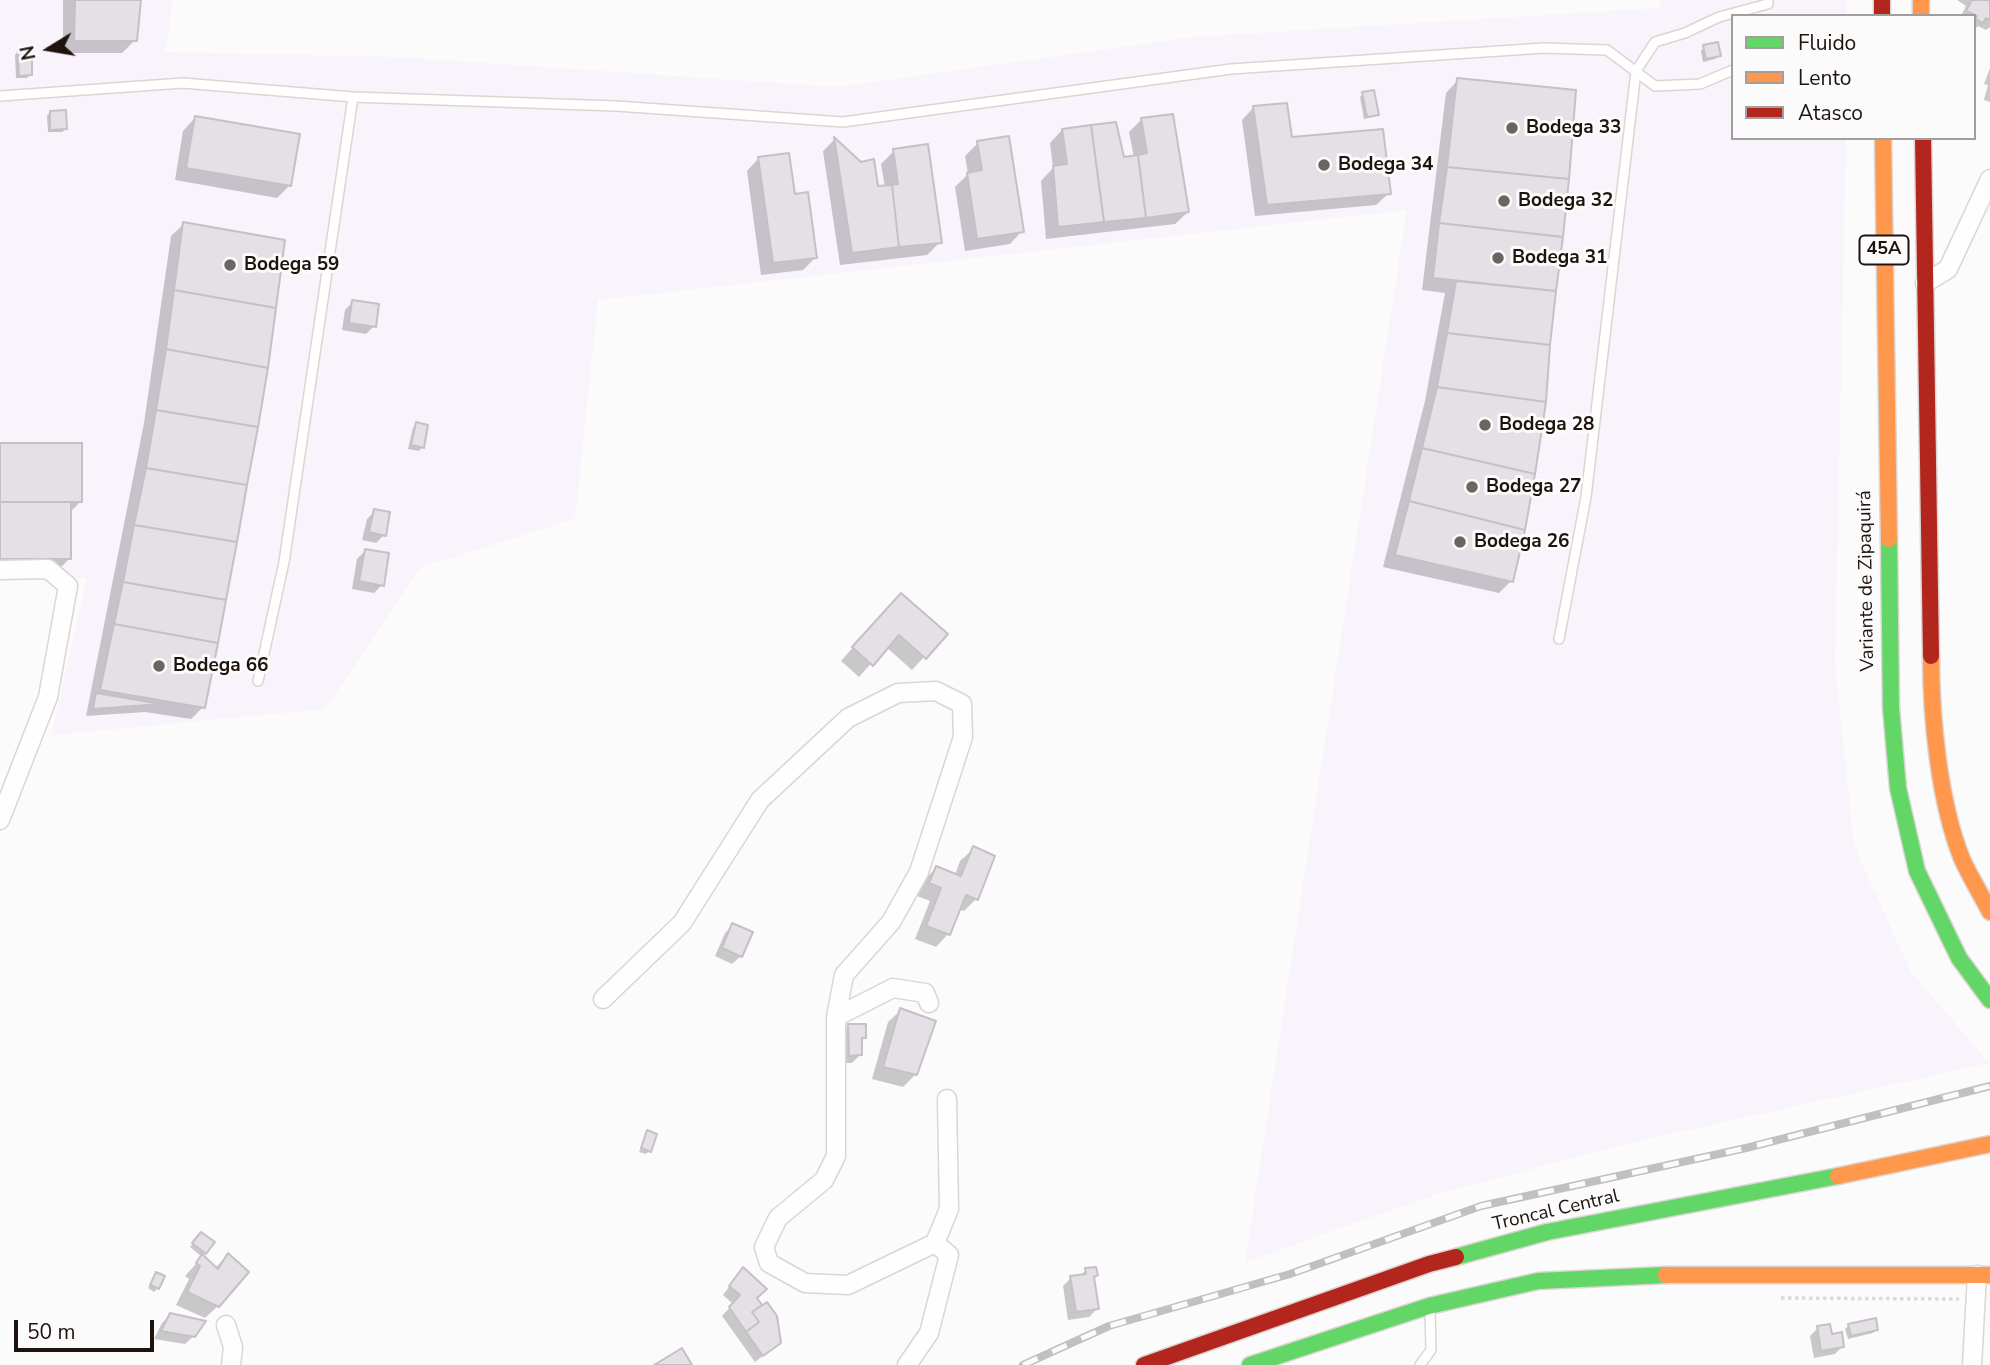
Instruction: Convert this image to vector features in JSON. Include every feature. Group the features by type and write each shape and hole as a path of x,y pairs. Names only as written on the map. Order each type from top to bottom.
{"main road":[{"name":"Variante de Zipaquirá","path":"1883,140 1891,708 1898,788 1917,871 1959,958 1990,1000"},
{"path":"1923,140 1931,690 1942,787 1962,858 1990,912"},
{"name":"Troncal Central","path":"1144,1365 1429,1264 1547,1232 1964,1152 1990,1144"},
{"path":"1250,1365 1429,1306 1538,1281 1667,1275 1983,1275"}],"street":[{"path":"1925,283 1948,269 1990,179"},
{"path":"0,570 48,569 68,586 48,697 0,820"},
{"path":"603,999 682,923 760,800 828,736 848,718 898,693 936,691 962,704 964,737 919,872 891,922 844,975 835,1017 836,1156 824,1180 778,1219 764,1247 769,1263 805,1283 848,1285 935,1243 949,1209 947,1100"},
{"path":"835,1017 892,988 925,993 929,1003"},
{"path":"907,1365 929,1334 949,1255 935,1243"},
{"path":"1972,1365 1977,1299 1983,1275"},
{"path":"226,1325 233,1347 231,1365"}],"lane":[{"path":"1559,639 1586,497 1636,71 1655,42 1685,33 1719,17 1768,4 1768,0"},
{"path":"0,96 183,83 353,97 616,106 843,122 1231,69 1516,49 1607,50 1655,86 1700,83 1731,71"},
{"path":"258,681 284,562 353,97"},
{"path":"1420,1365 1431,1350 1429,1306"}],"path":[{"path":"1777,1298 1977,1299"}],"shaded area":[{"path":"0,0 173,0 165,52 395,57 838,87 1193,37 1658,8 1661,0 1847,0 1847,14 1731,14 1731,140 1846,140 1835,664 1854,846 1911,972 1989,1063 1643,1140 1440,1193 1245,1262 1407,210 598,300 575,519 421,567 325,709 51,735 87,578 0,581"}],"building":[{"path":"75,0 141,0 137,41 74,41"},
{"path":"1972,0 1990,0 1990,20 1986,18 1983,23 1976,20 1976,14 1966,11"},
{"path":"1718,42 1721,56 1706,59 1703,45"},
{"path":"32,49 32,75 19,76 18,50"},
{"name":"Bodega 33","path":"1457,78 1576,90 1569,179 1447,167"},
{"path":"1374,90 1379,115 1367,117 1362,92"},
{"name":"Bodega 34","path":"1287,103 1292,137 1383,129 1391,194 1267,205 1253,106"},
{"path":"66,110 67,129 50,130 50,111"},
{"path":"1173,114 1189,212 1146,218 1138,155 1147,153 1141,118"},
{"path":"195,116 300,134 291,186 186,168"},
{"path":"1116,122 1124,157 1138,155 1146,218 1104,222 1091,125"},
{"path":"1091,125 1104,222 1058,227 1053,166 1067,164 1062,129"},
{"path":"1009,136 1024,232 977,239 967,173 982,170 977,141"},
{"path":"834,137 861,162 874,159 878,186 892,185 899,247 852,253"},
{"path":"928,144 942,243 899,247 892,185 898,184 893,149"},
{"path":"789,153 795,194 808,192 817,258 773,263 758,157"},
{"name":"Bodega 32","path":"1447,167 1569,179 1563,237 1439,223"},
{"name":"Bodega 59","path":"183,222 285,240 276,308 174,290"},
{"name":"Bodega 31","path":"1439,223 1563,237 1556,291 1433,278"},
{"path":"1456,281 1556,291 1550,345 1447,333"},
{"path":"174,290 276,308 268,368 166,349"},
{"path":"352,300 379,304 376,327 349,323"},
{"path":"1447,333 1550,345 1546,402 1437,387"},
{"path":"166,349 268,368 258,427 156,410"},
{"name":"Bodega 28","path":"1437,387 1546,402 1535,474 1422,448"},
{"path":"156,410 258,427 247,485 146,468"},
{"path":"416,422 428,425 424,448 411,445"},
{"path":"0,443 82,443 82,502 0,502"},
{"name":"Bodega 27","path":"1422,448 1535,474 1525,530 1409,501"},
{"path":"146,468 247,485 237,542 134,525"},
{"name":"Bodega 26","path":"1409,501 1525,530 1513,582 1395,555"},
{"path":"0,502 71,502 71,559 0,559"},
{"path":"374,509 390,512 386,536 369,532"},
{"path":"134,525 237,542 226,600 123,582"},
{"path":"365,549 389,553 384,586 359,581"},
{"path":"123,582 226,600 218,643 114,624"},
{"path":"901,593 948,634 926,659 899,635 873,666 852,647"},
{"name":"Bodega 66","path":"114,624 218,643 205,708 100,690"},
{"path":"96,693 161,704 93,709"},
{"path":"973,846 995,856 978,900 966,895 950,935 926,926 941,888 929,883 936,866 961,876"},
{"path":"732,923 753,932 742,957 722,948"},
{"path":"900,1008 936,1021 917,1075 883,1067"},
{"path":"848,1024 866,1024 866,1038 862,1038 862,1055 849,1056"},
{"path":"647,1130 657,1134 651,1152 641,1148"},
{"path":"201,1232 215,1242 206,1254 192,1243"},
{"path":"228,1253 249,1272 219,1307 187,1292 200,1266 196,1263 202,1254 218,1269"},
{"path":"743,1267 767,1289 757,1298 762,1305 752,1312 759,1322 746,1332 729,1307 740,1295 729,1286"},
{"path":"1096,1267 1098,1275 1094,1277 1099,1309 1076,1312 1070,1276 1086,1274 1085,1268"},
{"path":"156,1272 165,1276 159,1289 150,1285"},
{"path":"767,1302 777,1316 781,1343 763,1356 746,1332 759,1322 752,1312"},
{"path":"170,1313 206,1321 195,1337 161,1331"},
{"path":"1876,1318 1878,1330 1851,1336 1848,1324"},
{"path":"1830,1324 1832,1334 1842,1332 1844,1347 1821,1351 1817,1326"},
{"path":"682,1348 692,1365 654,1365"}],"railway":[{"path":"1023,1365 1109,1326 1290,1274 1481,1206 1746,1148 1990,1086"}],"traffic: fast":[{"path":"1889,539 1891,708 1898,788 1917,871 1959,958 1990,1000"},
{"path":"1456,1257 1547,1232 1838,1176"},
{"path":"1250,1365 1429,1306 1538,1281 1666,1275"}],"traffic: slow":[{"path":"1921,0 1921,14"},
{"path":"1883,140 1889,539"},
{"path":"1931,656 1935,732 1947,812 1962,859 1990,912"},
{"path":"1838,1176 1990,1144"},
{"path":"1666,1275 1990,1275"}],"traffic: jam":[{"path":"1882,0 1882,14"},
{"path":"1923,140 1931,656"},
{"path":"1144,1365 1429,1264 1456,1257"}],"place":[{"name":"Bodega 33","path":"1512,128"},
{"name":"Bodega 34","path":"1324,165"},
{"name":"Bodega 32","path":"1504,201"},
{"name":"Bodega 31","path":"1498,258"},
{"name":"Bodega 59","path":"230,265"},
{"name":"Bodega 28","path":"1485,425"},
{"name":"Bodega 27","path":"1472,487"},
{"name":"Bodega 26","path":"1460,542"},
{"name":"Bodega 66","path":"159,666"}]}
